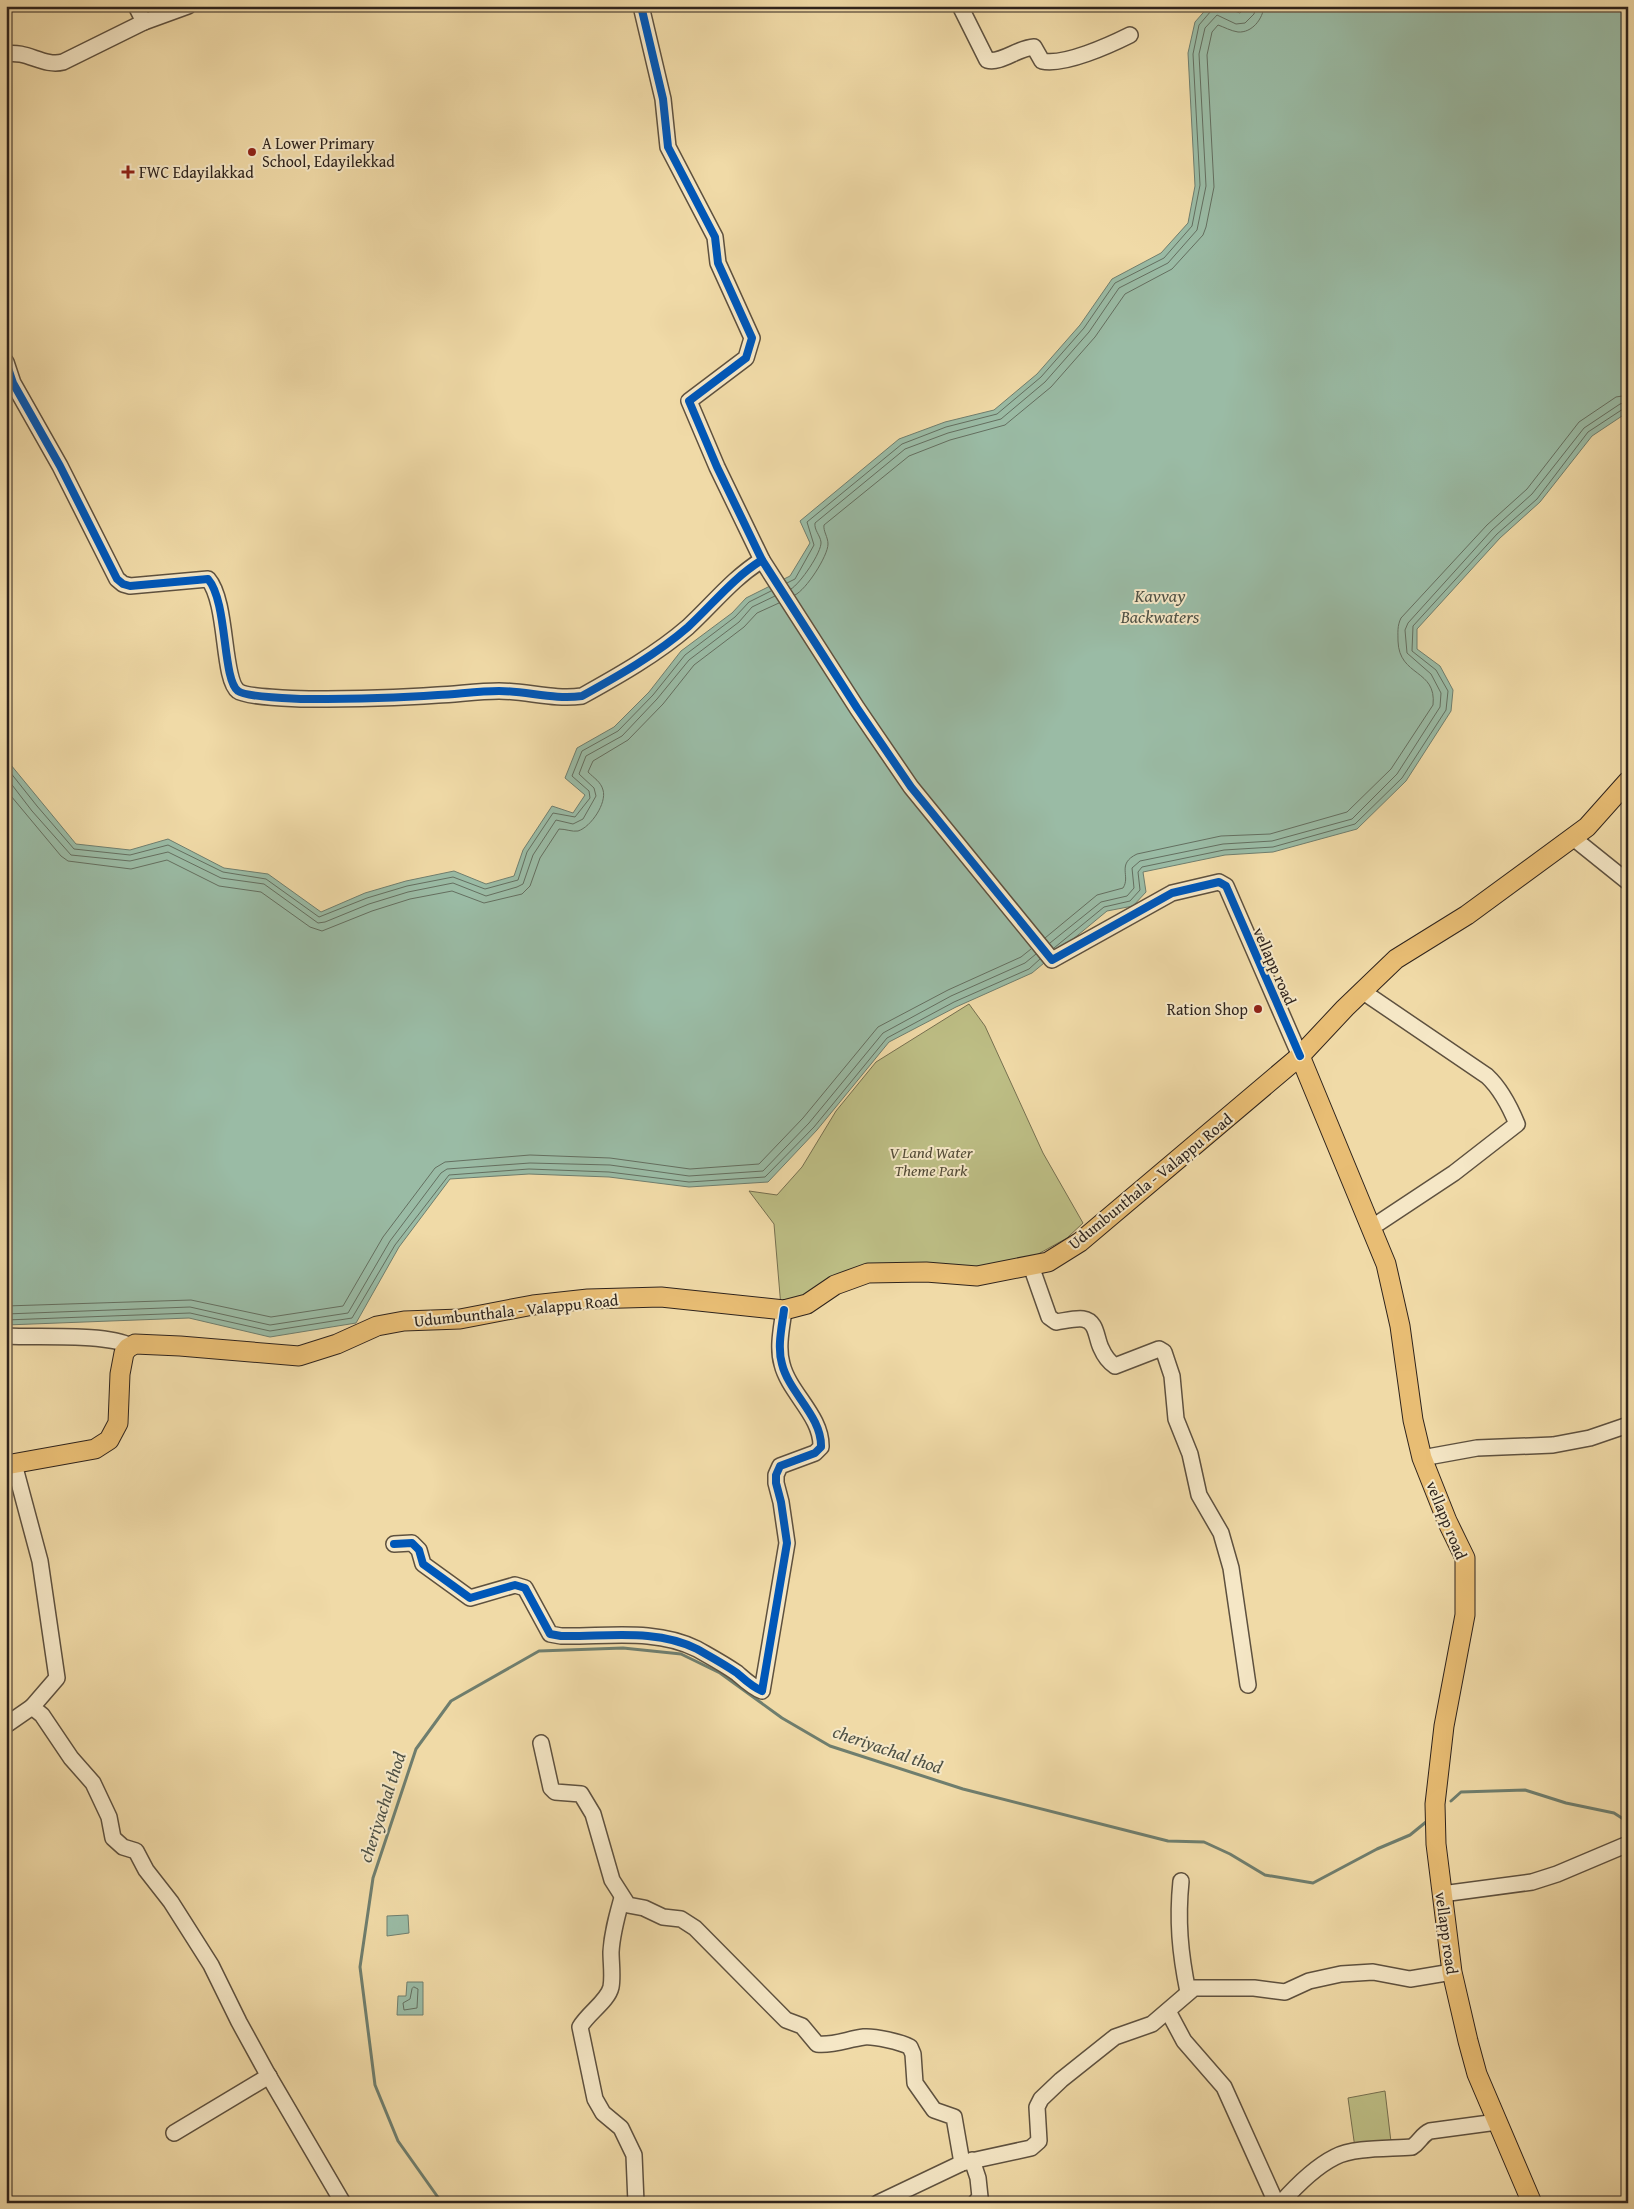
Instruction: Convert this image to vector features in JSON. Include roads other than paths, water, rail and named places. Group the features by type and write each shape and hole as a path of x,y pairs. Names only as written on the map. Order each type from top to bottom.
{"main road":[{"name":"Udumbunthala - Valappu Road","path":"131,1346 135,1344 180,1346 299,1356 337,1344 377,1326 404,1321 460,1319 533,1304 588,1299 661,1297 784,1310 807,1304 835,1285 868,1273 926,1272 977,1276 1048,1262 1080,1242 1300,1056 1362,991 1396,959 1467,915 1587,827 1628,781"},
{"name":"vellapp road","path":"1300,1056 1386,1264 1400,1326 1413,1420 1422,1458 1447,1521 1465,1558 1465,1615 1444,1726 1436,1797 1436,1844 1452,1972 1459,2007 1477,2074 1532,2203"},
{"path":"10,1465 96,1450 109,1440 115,1432 118,1423 120,1374 124,1353 131,1346"}],"street":[{"path":"136,6 144,22"},
{"path":"6,54 26,54 50,64 57,64 144,22 188,6"},
{"path":"6,362 13,383 60,466 117,579 123,584 130,586 208,579 212,584 219,606 228,664 234,688 240,693 280,698 309,699 422,696 497,691 528,692 569,698 582,696 652,653 687,628 745,571 762,560 717,467 689,401 746,358 752,338 718,263 715,237 668,147 663,99 641,6"},
{"path":"960,6 987,60 992,61 999,61 1006,56 1034,47 1042,61 1049,62 1085,54 1130,35"},
{"name":"vellapp road","path":"762,560 911,787 1052,960 1172,893 1219,882 1226,886 1300,1056"},
{"path":"1572,837 1628,882"},
{"path":"1362,991 1487,1076 1495,1083 1504,1097 1517,1124 1454,1173 1371,1228"},
{"path":"1031,1266 1049,1317 1056,1322 1084,1319 1091,1322 1096,1331 1100,1348 1109,1362 1115,1366 1159,1349 1164,1352 1172,1376 1176,1419 1190,1454 1199,1494 1221,1533 1231,1568 1248,1685"},
{"path":"394,1544 412,1543 419,1550 423,1564 470,1598 515,1585 526,1588 532,1596 544,1626 550,1634 561,1636 636,1634 660,1637 695,1648 722,1663 755,1688 762,1691 787,1544 785,1521 776,1475 780,1466 815,1453 821,1447 818,1429 782,1364 780,1350 784,1310"},
{"path":"6,1336 114,1340 131,1346"},
{"path":"1422,1458 1477,1448 1553,1445 1590,1438 1628,1425"},
{"path":"6,1725 32,1707 57,1678 40,1561 10,1465"},
{"path":"32,1707 42,1715 71,1758 93,1783 109,1818 113,1838 124,1847 136,1851 146,1870 171,1902 211,1965 239,2022 343,2203"},
{"path":"541,1743 551,1788 555,1792 581,1794 593,1814 612,1880 628,1905 644,1908 663,1917 681,1919 695,1928 786,2020 802,2026 817,2044 828,2045 864,2037 895,2041 910,2047 913,2054 915,2083 934,2110 954,2117 967,2161 981,2191 980,2197 975,2203"},
{"path":"1442,1894 1532,1882 1557,1874 1628,1844"},
{"path":"1181,1881 1178,1932 1188,1992"},
{"path":"622,1898 614,1924 611,1951 611,1988 605,1999 586,2017 580,2027 595,2099 603,2113 621,2128 634,2155 636,2203"},
{"path":"878,2203 967,2161 1031,2148 1039,2141 1038,2107 1041,2100 1067,2075 1114,2037 1152,2024 1194,1988 1211,1987 1285,1992 1309,1981 1340,1974 1373,1972 1410,1979 1452,1972"},
{"path":"1168,2011 1184,2041 1224,2087 1271,2192 1280,2203 1305,2179 1335,2157 1349,2153 1412,2147 1418,2144 1423,2134 1497,2122"},
{"path":"174,2133 269,2076"}],"water":[{"name":"Kavvay Backwaters","path":"1209,6 1221,6 1240,13 1247,6 1628,6 1628,412 1592,436 1540,502 1500,538 1417,629 1417,649 1440,666 1453,690 1451,711 1406,781 1357,829 1273,852 1225,855 1143,872 1146,892 1133,906 1107,911 1032,973 956,1007 889,1042 817,1130 768,1182 689,1187 609,1177 529,1174 450,1179 399,1247 356,1323 270,1337 189,1318 6,1325 6,759 76,844 130,850 168,839 224,868 268,874 321,912 365,893 406,881 454,871 486,884 514,876 523,850 552,806 573,813 585,795 565,778 577,748 614,727 649,692 681,651 732,613 746,598 790,576 810,543 800,521 899,439 945,422 994,410 1037,374 1080,325 1112,279 1161,253 1188,223 1195,186 1188,53 1195,22"},
{"path":"408,1915 409,1933 387,1936 387,1916"},
{"path":"407,1982 423,1982 423,2015 397,2015 398,1996 406,1996"}],"waterway":[{"name":"cheriyachal thod","path":"442,2203 398,2141 375,2085 360,1967 373,1878 416,1749 451,1701 539,1651 623,1648 681,1654 720,1673 782,1718 830,1746 963,1789 1168,1841 1204,1842 1230,1854 1265,1875 1313,1883 1377,1849 1410,1835 1426,1822"},
{"path":"1451,1801 1461,1792 1525,1790 1566,1803 1614,1813 1628,1822"}],"place":[{"name":"A Lower Primary School, Edayilekkad","path":"252,152"},
{"name":"FWC Edayilakkad","path":"128,172"},
{"name":"Ration Shop","path":"1258,1009"}],"park label":[{"name":"V Land Water Theme Park","path":"931,1161"}]}
